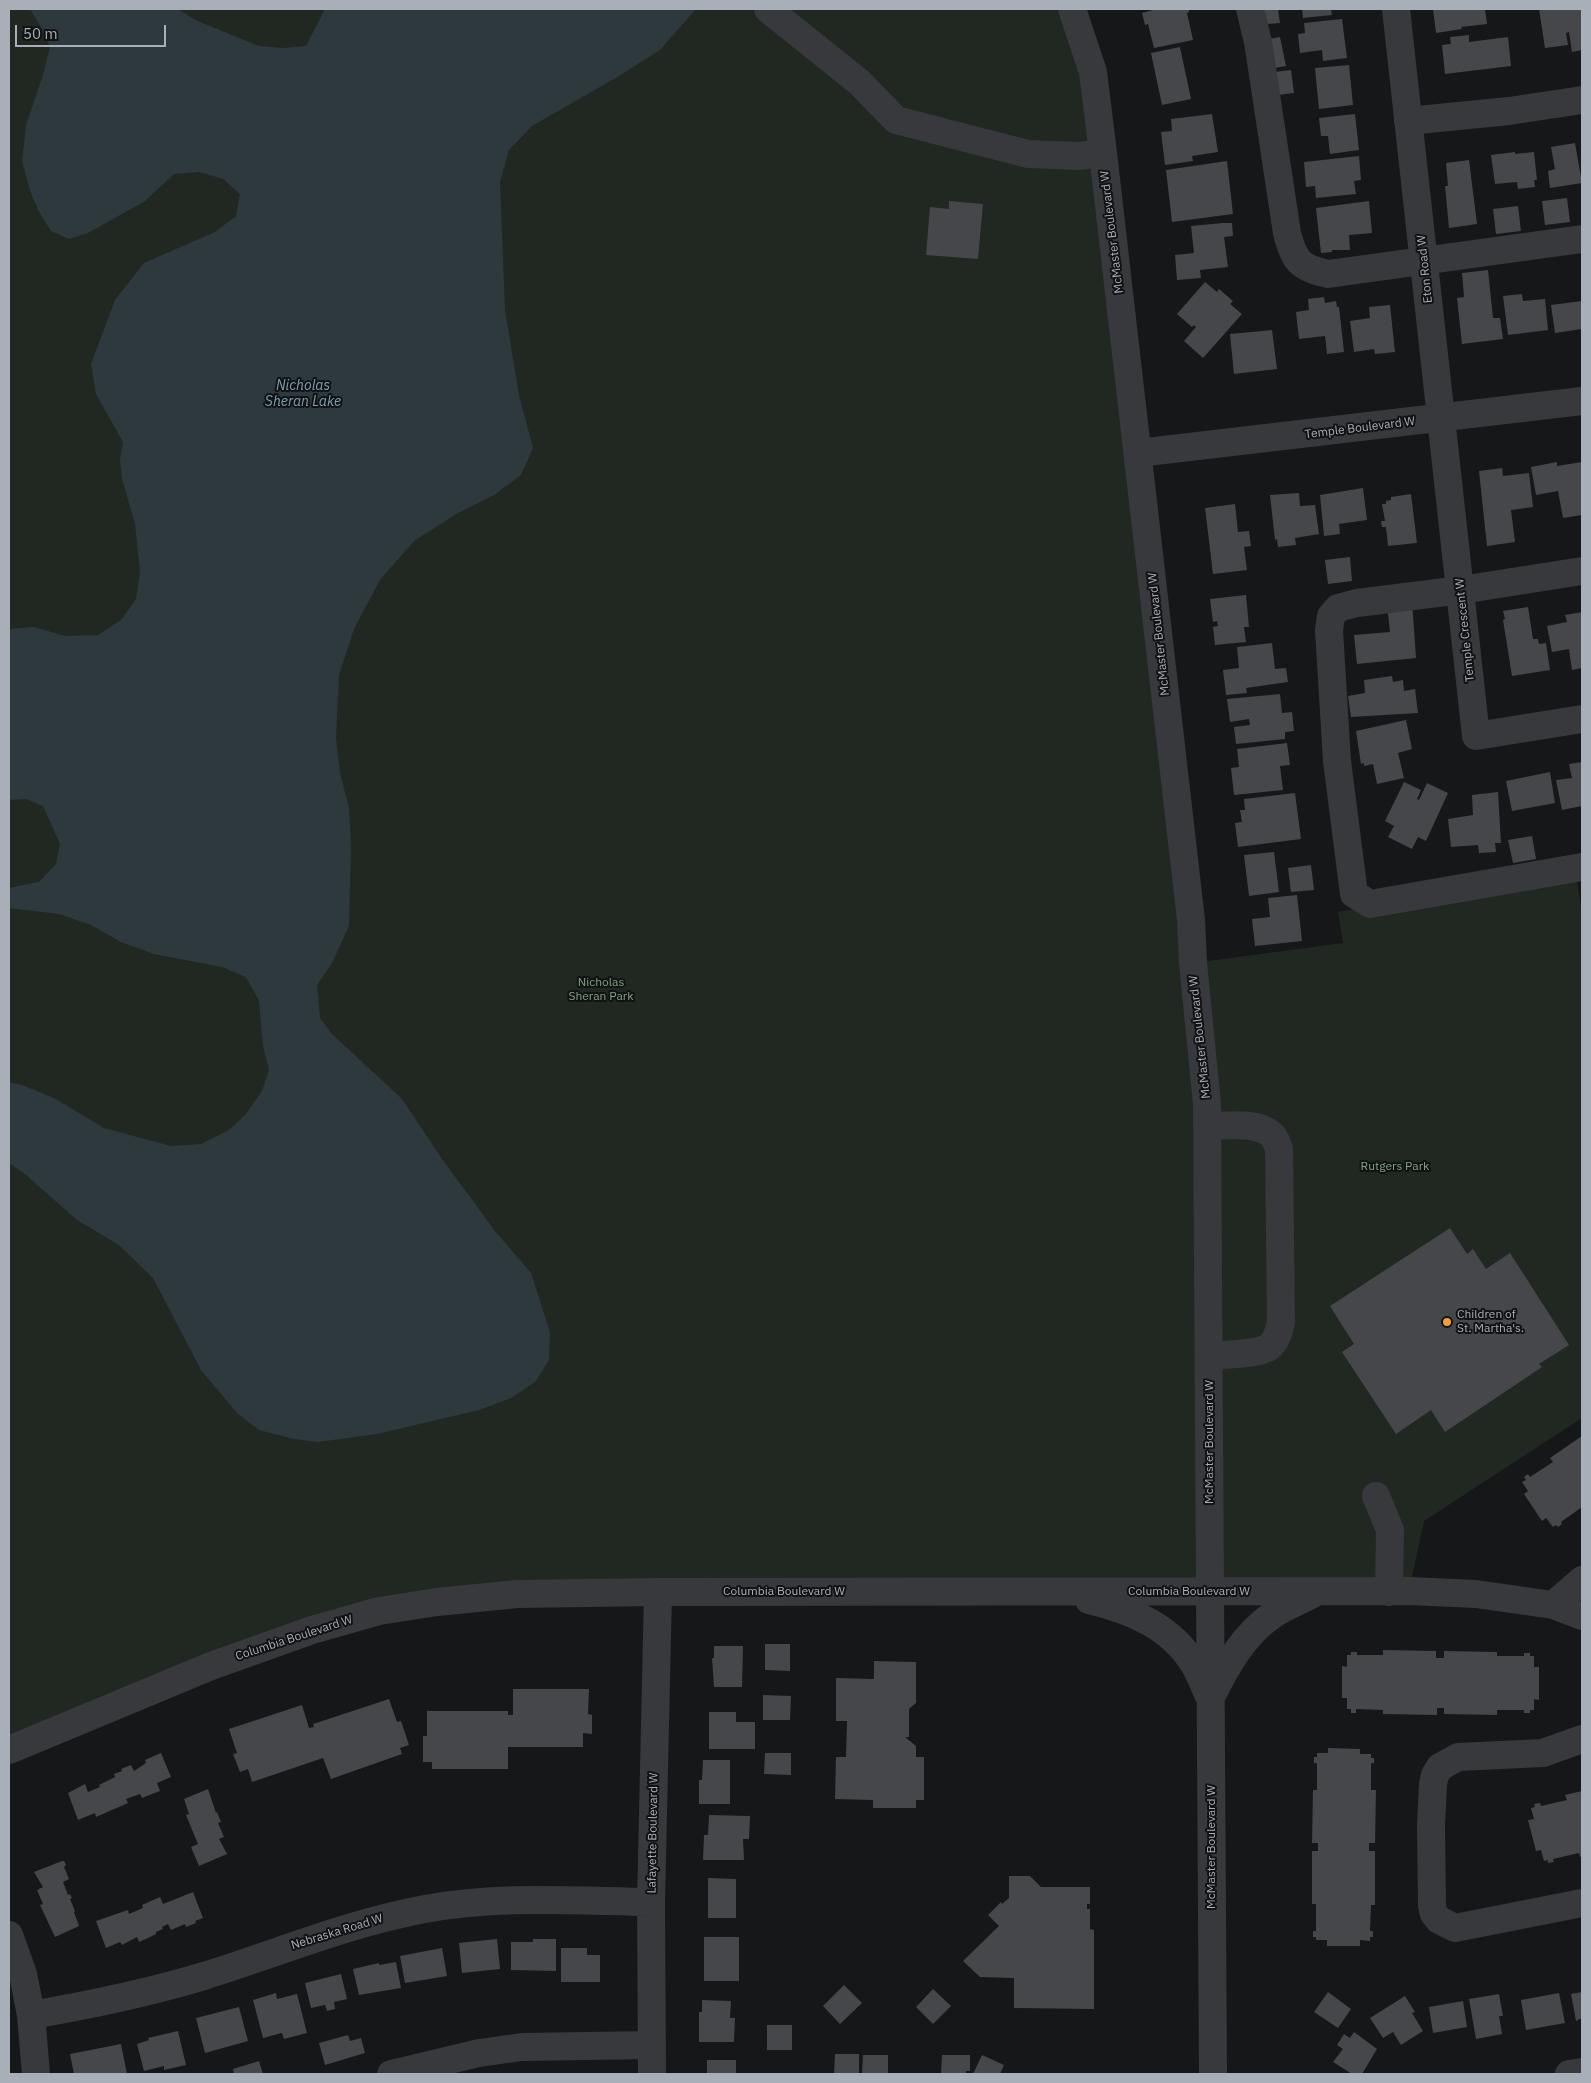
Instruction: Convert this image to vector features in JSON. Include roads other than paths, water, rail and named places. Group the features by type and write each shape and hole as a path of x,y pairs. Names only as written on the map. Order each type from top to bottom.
{"street":[{"path":"768,9 859,82 896,120 1028,154 1078,156 1103,152"},
{"name":"McMaster Boulevard W","path":"1072,9 1093,72 1103,152 1191,920 1192,963 1207,1104 1213,2074"},
{"path":"1250,9 1258,42 1287,233 1292,252 1299,263 1311,270 1328,274 1582,239"},
{"name":"Eton Road W","path":"1396,9 1441,418"},
{"path":"1408,121 1509,111 1582,100"},
{"name":"Temple Boulevard W","path":"1138,453 1582,401"},
{"name":"Temple Crescent W","path":"1441,418 1476,736 1582,719"},
{"path":"1582,571 1461,590 1358,603 1338,608 1331,616 1329,630 1337,761 1354,894 1370,904 1582,867"},
{"path":"1208,1126 1252,1127 1263,1129 1273,1136 1278,1150 1281,1322 1276,1337 1269,1346 1254,1351 1210,1356"},
{"path":"1376,1496 1390,1530 1389,1592"},
{"path":"1553,1605 1582,1580"},
{"name":"Columbia Boulevard W","path":"9,1750 212,1666 312,1630 379,1612 437,1602 517,1594 658,1592 1389,1592 1476,1594 1553,1605 1582,1616"},
{"name":"Lafayette Boulevard W","path":"652,2074 651,1902 658,1592"},
{"path":"1211,1699 1228,1663 1250,1636 1271,1616 1315,1592"},
{"path":"1056,1593 1109,1605 1155,1624 1180,1644 1195,1666 1211,1699"},
{"path":"1582,1739 1543,1753 1458,1757 1440,1767 1435,1774 1432,1784 1431,1894 1434,1914 1444,1924 1455,1928 1582,1903"},
{"name":"Nebraska Road W","path":"31,2015 162,1988 339,1930 381,1918 427,1909 510,1900 651,1902"},
{"path":"9,1936 23,1974 31,2015 36,2074"},
{"path":"391,2074 478,2053 522,2047 652,2045"},
{"path":"1569,2074 1582,2072"}],"water":[{"name":"Nicholas Sheran Lake","path":"30,9 178,9 195,20 259,46 283,48 306,46 325,9 696,9 660,50 532,126 509,150 500,182 505,310 519,395 533,448 521,475 494,495 458,513 414,541 380,580 354,629 339,675 336,738 340,773 349,808 351,847 349,926 332,963 317,985 320,1018 332,1034 402,1099 442,1159 495,1231 531,1273 550,1332 549,1360 535,1382 511,1398 479,1410 377,1434 318,1442 294,1439 259,1430 237,1413 201,1370 153,1278 119,1245 77,1220 25,1174 9,1163 9,1082 22,1085 54,1098 104,1128 171,1146 201,1144 229,1130 246,1114 262,1091 269,1070 263,1046 259,1001 246,977 222,967 154,954 121,942 91,925 59,914 9,908 9,888 39,882 56,864 60,844 43,806 26,799 9,800 9,629 34,627 65,636 98,635 121,620 136,599 140,572 135,524 122,479 120,460 123,442 96,394 91,364 115,300 144,263 215,232 236,216 240,194 223,179 200,172 174,174 145,201 88,233 69,239 51,231 38,210 22,161 26,125 43,75 50,47"}],"place":[{"name":"Children of St. Martha's.","path":"1447,1322"}],"park label":[{"name":"Nicholas Sheran Park","path":"601,990"},
{"name":"Rutgers Park","path":"1395,1167"}]}
